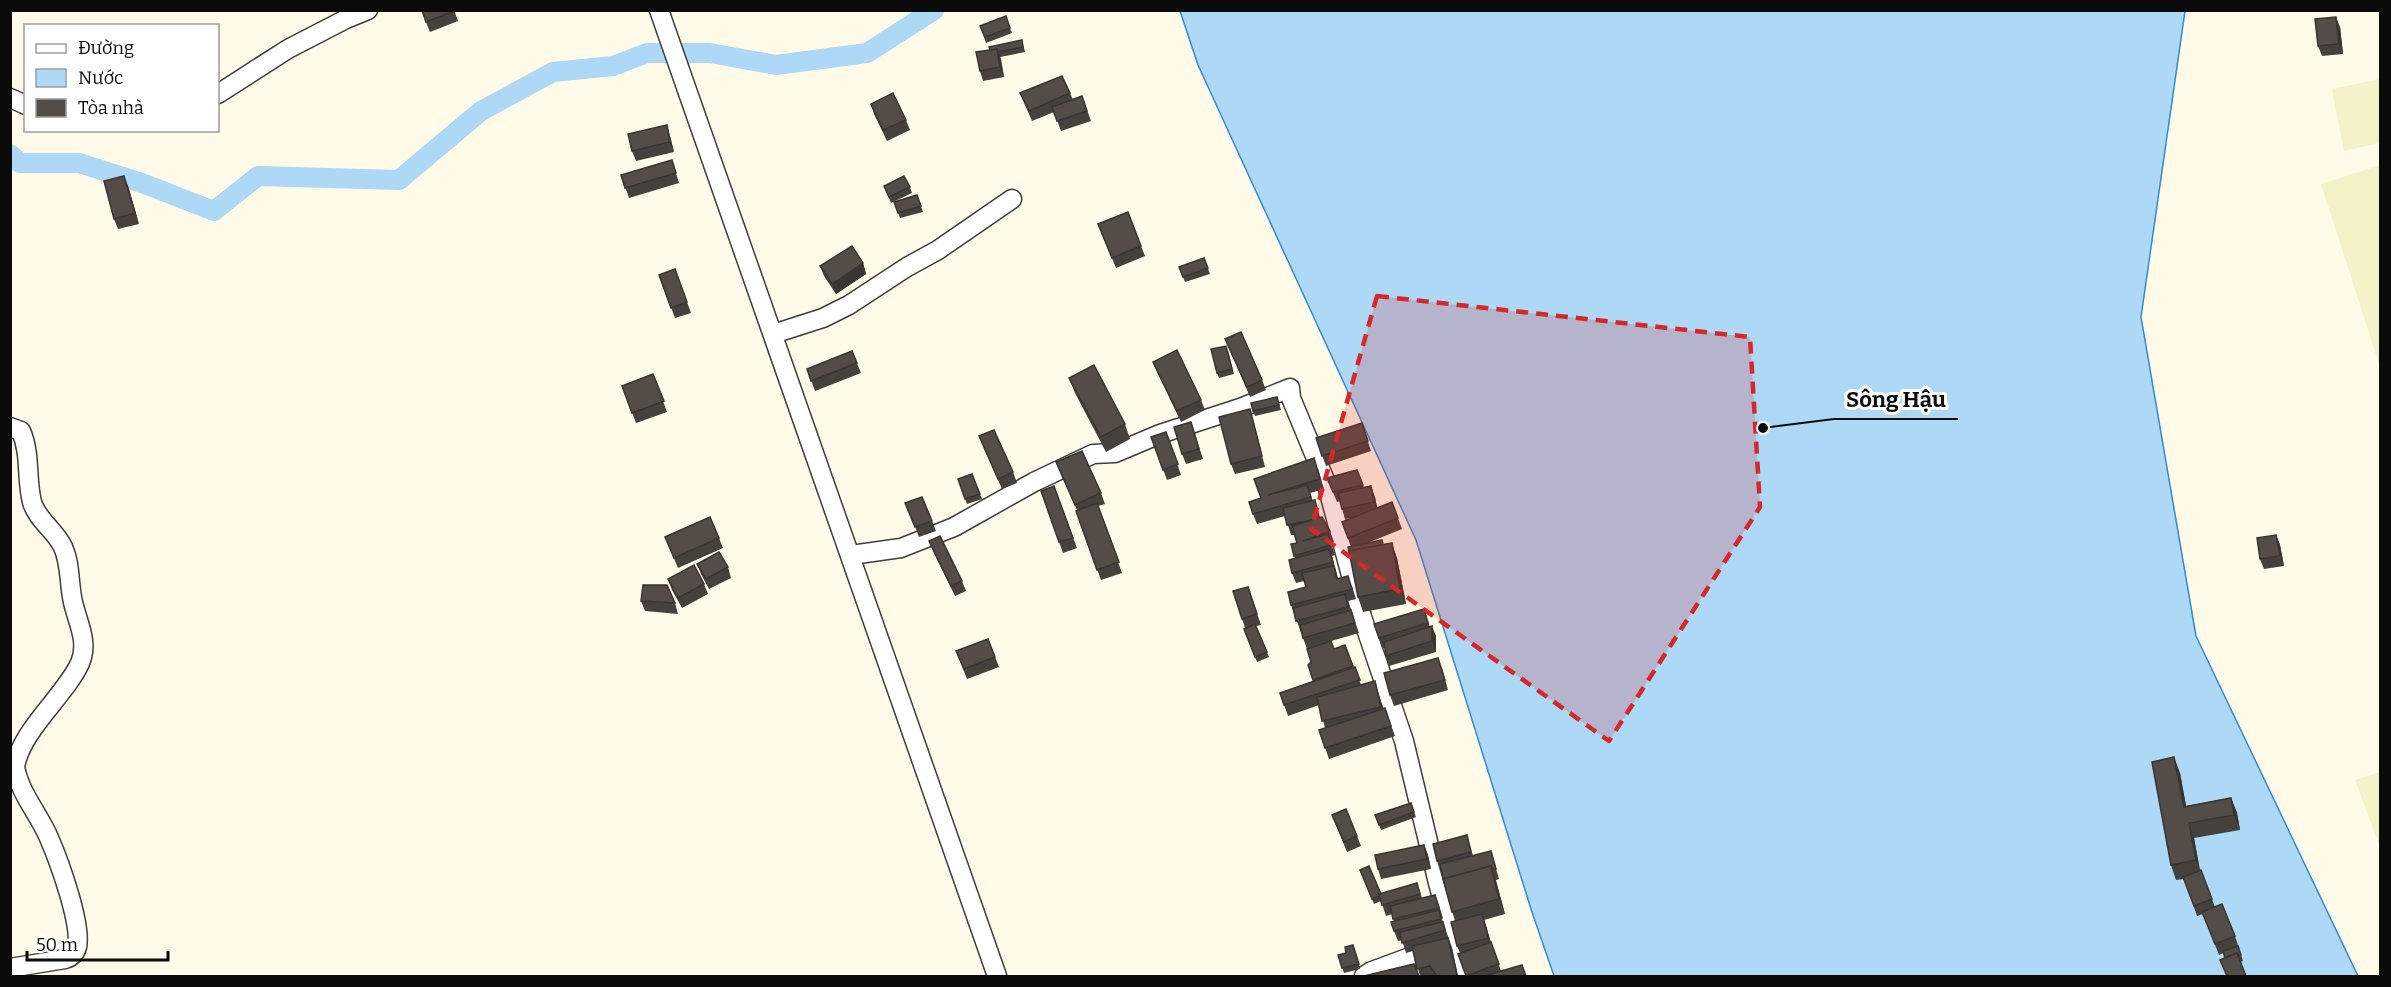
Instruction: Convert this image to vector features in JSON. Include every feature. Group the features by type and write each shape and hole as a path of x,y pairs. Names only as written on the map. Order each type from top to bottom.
{"street":[{"path":"219,93 288,49 368,10"},
{"path":"659,10 998,976"},
{"path":"10,98 24,104"},
{"path":"773,334 823,318 849,305 907,267 938,250 1012,199"},
{"path":"851,555 901,548 954,527 1034,482 1093,454 1116,453 1160,434 1240,408 1290,388 1327,485 1362,617 1404,741 1463,976"},
{"path":"10,427 21,431 26,442 33,506 63,547 72,598 81,624 83,653 77,669 26,742 15,767 24,794 48,836 66,884 77,932 77,948 71,957 65,959 10,968"},
{"path":"1364,976 1454,941"}],"highlighted area":[{"path":"1377,296 1750,337 1760,507 1609,741 1311,529"}],"shaded area":[{"path":"2380,79 2380,143 2344,151 2332,89"},
{"path":"2380,165 2380,364 2379,364 2321,184"},
{"path":"2380,772 2380,847 2355,780"}],"water":[{"path":"1180,11 2185,11 2141,317 2196,636 2358,976 1554,976 1416,540 1198,65"}],"building":[{"path":"422,10 454,10 454,11 426,22"},
{"path":"1006,16 1010,28 985,37 980,26"},
{"path":"2336,17 2339,44 2318,46 2315,19"},
{"path":"1022,40 1023,47 998,52 997,49 990,50 989,47"},
{"path":"997,49 1000,67 980,71 976,52"},
{"path":"1062,76 1070,93 1029,111 1020,93"},
{"path":"893,93 906,120 883,130 871,104"},
{"path":"1082,96 1087,111 1057,121 1052,107"},
{"path":"667,125 670,142 632,151 628,134"},
{"path":"672,160 676,173 625,188 621,175"},
{"path":"124,176 135,213 114,219 104,181"},
{"path":"904,176 910,187 889,197 884,186"},
{"path":"917,195 921,206 898,213 894,202"},
{"path":"1128,212 1141,246 1112,258 1098,224"},
{"path":"852,246 863,263 832,284 820,266"},
{"path":"1204,258 1208,268 1183,277 1179,267"},
{"path":"675,269 687,302 671,308 659,275"},
{"path":"1241,332 1262,380 1247,387 1225,339"},
{"path":"1226,346 1232,369 1217,373 1211,349"},
{"path":"1177,350 1201,400 1177,411 1153,362"},
{"path":"852,351 857,363 811,381 807,369"},
{"path":"1094,365 1125,424 1101,437 1069,378"},
{"path":"653,374 664,401 632,413 622,386"},
{"path":"1277,397 1279,405 1253,411 1251,403"},
{"path":"1250,409 1262,456 1231,464 1219,417"},
{"path":"1191,422 1199,449 1182,454 1174,427"},
{"path":"1362,423 1368,441 1322,456 1316,438"},
{"path":"994,430 1013,472 998,479 979,436"},
{"path":"1166,432 1178,464 1163,470 1151,437"},
{"path":"1082,451 1101,493 1075,505 1056,462"},
{"path":"1314,458 1320,479 1268,495 1307,485 1311,497 1253,514 1249,502 1261,498 1254,479"},
{"path":"1357,470 1363,485 1333,492 1327,478"},
{"path":"972,474 980,494 965,499 958,479"},
{"path":"1054,486 1073,538 1059,542 1041,491"},
{"path":"1371,486 1374,502 1342,509 1338,493"},
{"path":"922,497 932,521 915,527 905,503"},
{"path":"1315,500 1319,518 1322,517 1330,531 1303,541 1328,534 1331,545 1294,556 1291,544 1297,543 1292,526 1312,520 1287,525 1283,508"},
{"path":"1392,502 1398,518 1348,538 1342,522"},
{"path":"1097,503 1119,562 1097,570 1076,511"},
{"path":"710,517 719,538 674,558 665,537"},
{"path":"2276,535 2280,556 2260,559 2257,538"},
{"path":"940,536 962,581 951,586 929,541"},
{"path":"1382,540 1383,545 1349,551 1350,557 1348,547"},
{"path":"1392,543 1400,589 1358,597 1349,551"},
{"path":"1329,549 1333,562 1292,573 1289,560"},
{"path":"719,552 728,567 706,579 697,564"},
{"path":"694,565 704,584 678,598 668,579"},
{"path":"1334,566 1337,579 1348,576 1352,589 1291,605 1288,592 1306,587 1302,573"},
{"path":"643,585 667,585 675,603 641,601"},
{"path":"1248,587 1257,614 1242,619 1233,591"},
{"path":"1345,594 1348,607 1296,621 1293,608"},
{"path":"1424,609 1428,623 1379,638 1374,624"},
{"path":"1351,610 1355,623 1303,638 1300,625"},
{"path":"1255,624 1267,652 1255,657 1244,629"},
{"path":"1432,626 1432,641 1386,656 1384,642"},
{"path":"988,639 995,657 964,669 956,651"},
{"path":"1331,641 1334,649 1345,645 1353,666 1313,680 1308,665 1311,662 1307,649"},
{"path":"1438,658 1445,680 1390,695 1384,673"},
{"path":"1355,667 1360,680 1284,705 1280,693"},
{"path":"1375,681 1381,707 1322,721 1317,697"},
{"path":"1385,708 1391,726 1325,748 1319,730"},
{"path":"2174,757 2184,807 2231,798 2234,815 2189,823 2196,860 2171,865 2152,762"},
{"path":"1411,803 1414,812 1379,825 1375,815"},
{"path":"1346,809 1357,836 1344,842 1332,815"},
{"path":"1467,835 1471,852 1437,861 1433,844"},
{"path":"1424,845 1427,859 1378,869 1375,855"},
{"path":"1491,851 1496,869 1492,870 1491,866 1443,879 1440,864"},
{"path":"1369,866 1381,894 1372,899 1360,870"},
{"path":"1491,866 1499,899 1452,912 1443,879"},
{"path":"2201,870 2212,899 2194,906 2183,877"},
{"path":"1417,883 1420,894 1382,905 1379,894"},
{"path":"1435,895 1439,908 1393,919 1390,906"},
{"path":"2222,904 2235,936 2215,944 2202,912"},
{"path":"1439,910 1441,919 1394,931 1391,922"},
{"path":"1482,914 1488,938 1457,946 1451,922"},
{"path":"1443,922 1445,930 1402,943 1400,932"},
{"path":"1448,938 1457,976 1437,976 1430,966 1417,969 1412,946"},
{"path":"1491,942 1499,964 1466,976 1458,954"},
{"path":"1353,945 1359,964 1342,968 1338,955 1346,953 1345,947"},
{"path":"2238,946 2241,955 2237,953 2225,958 2223,951"},
{"path":"2237,953 2246,976 2227,976 2220,960"},
{"path":"1414,964 1419,976 1364,976"},
{"path":"1522,965 1526,976 1484,976"}],"waterway":[{"path":"10,154 20,163 79,163 142,183 214,211 258,176 399,180 481,111 553,72 613,66 647,53 710,53 776,65 867,53 934,10"}],"place":[{"name":"Sông Hậu","path":"1763,428"}]}
